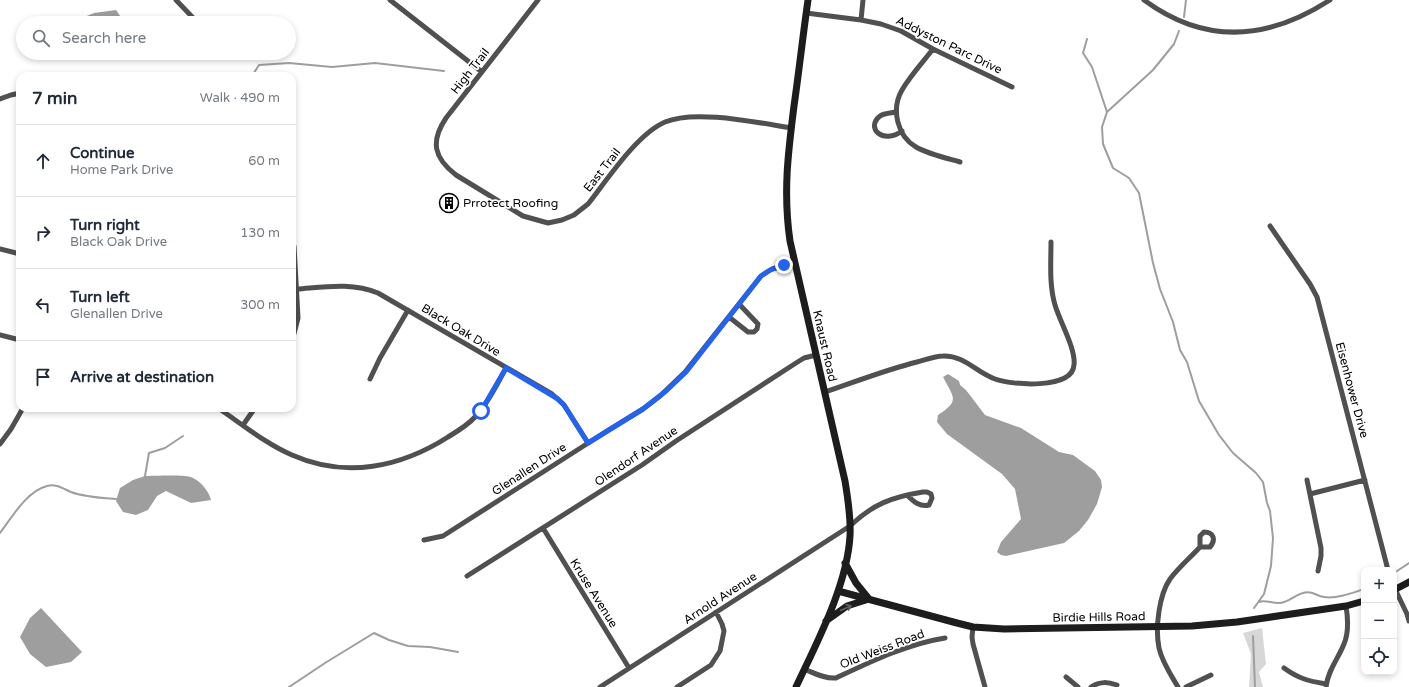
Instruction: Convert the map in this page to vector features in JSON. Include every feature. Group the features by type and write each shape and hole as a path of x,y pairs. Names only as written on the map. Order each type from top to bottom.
{"main road":[{"name":"Knaust Road","path":"796,687 838,591 849,545 850,526 847,492 788,228 786,194 787,166 808,0"},
{"path":"826,621 847,606 869,599 856,583 845,563"},
{"path":"1397,587 1409,582"},
{"name":"Birdie Hills Road","path":"838,591 974,627 1004,629 1158,627 1217,624 1346,606 1361,602"}],"street":[{"path":"176,0 191,16"},
{"path":"390,0 482,72"},
{"name":"High Trail","path":"441,161 437,149 436,136 440,126 538,0"},
{"path":"861,20 863,0"},
{"path":"1144,0 1168,16 1191,26 1225,32 1259,30 1281,25 1298,18 1330,0"},
{"name":"Addyston Parc Drive","path":"806,13 861,20 881,24 901,31 1012,87"},
{"path":"933,48 902,90 897,102 896,112 898,123 908,141 916,148 960,162"},
{"path":"0,99 16,94"},
{"path":"896,112 881,115 875,124 876,131 879,135 886,138 893,137 902,132"},
{"name":"East Trail","path":"441,161 456,175 523,216 548,224 562,220 582,210 636,144 649,132 665,122 686,117 707,117 792,128"},
{"name":"Eisenhower Drive","path":"1270,226 1310,284 1317,297 1387,567"},
{"path":"825,392 890,369 943,356 955,357 993,379 1003,382 1019,384 1042,383 1058,381 1067,377 1072,372 1074,365 1073,353 1061,323 1051,285 1051,242"},
{"path":"0,249 16,253"},
{"name":"Glenallen Drive","path":"424,540 443,536 643,409 660,396 686,372 757,280 775,268 795,262"},
{"path":"296,274 298,318 296,326"},
{"name":"Black Oak Drive","path":"297,288 352,286 368,288 378,293 558,399 564,405 588,443"},
{"path":"729,317 748,332 754,332 757,329 758,324 756,321 739,304"},
{"path":"370,379 380,358 408,310"},
{"path":"0,335 16,339"},
{"name":"Olendorf Avenue","path":"467,576 642,465 676,441 796,363 804,358 816,355"},
{"path":"224,412 274,446 292,456 328,466 349,468 387,464 401,460 439,443 469,423 481,411 506,368"},
{"path":"0,444 21,412"},
{"path":"243,425 252,412"},
{"path":"1307,480 1321,548 1318,571"},
{"path":"1310,494 1365,480"},
{"name":"Arnold Avenue","path":"600,687 850,526 860,516 874,507 890,499 908,496"},
{"name":"Kruse Avenue","path":"543,528 629,668"},
{"path":"1178,687 1164,662 1159,649 1158,627 1161,600 1164,590 1177,571 1200,547"},
{"path":"1397,594 1409,621"},
{"path":"1284,668 1294,676 1326,686 1332,665 1345,643 1348,629 1346,606"},
{"path":"677,687 711,665 720,651 724,631 716,612"},
{"path":"974,627 972,637 973,644 985,687"},
{"name":"Old Weiss Road","path":"804,669 818,675 836,678 917,644 945,638"},
{"path":"1186,687 1211,675"},
{"path":"1066,677 1078,687"},
{"path":"1091,687 1104,682 1117,685"}],"shaded area":[{"path":"116,10 120,16 87,16 94,13"},
{"path":"948,374 959,381 960,385 966,390 985,415 1021,428 1059,452 1073,455 1095,471 1101,480 1102,487 1097,504 1088,520 1079,531 1064,543 1006,556 997,552 1001,542 1021,519 1015,489 1002,474 947,434 937,422 938,415 950,406 953,399 943,377"},
{"path":"145,476 178,476 193,478 204,487 211,500 191,503 166,491 157,496 148,510 136,515 123,512 116,501 120,488 133,480"},
{"path":"41,608 82,652 71,662 46,667 30,654 20,637 30,618"},
{"path":"1262,628 1266,664 1259,672 1263,687 1249,687 1251,654 1243,633"}],"waterway":[{"path":"1184,17 1186,0"},
{"path":"1179,31 1174,44 1153,70 1107,112 1102,127 1103,144 1113,168 1129,178 1139,193 1153,263 1160,289 1173,322 1180,350 1187,362 1199,401 1219,435 1233,453 1256,473 1263,482 1270,511 1273,538 1271,566 1264,594 1254,608"},
{"path":"1087,39 1083,53 1092,67 1107,112"},
{"path":"255,72 259,65 289,63 332,67 375,63 444,71"},
{"path":"145,476 149,453 165,448 183,436"},
{"path":"0,533 20,505 33,493 50,485 76,494 116,499"},
{"path":"1397,571 1409,563"},
{"path":"1259,602 1283,602 1306,592 1324,597 1334,597 1361,590"},
{"path":"289,687 374,633 408,646 430,647 458,652"},
{"path":"1253,636 1255,687"}],"place":[{"name":"Prrotect Roofing","path":"449,203"}],"route":[{"path":"481,411 506,368 552,394 558,399 564,405 588,443 643,409 660,396 686,372 757,280 770,270 784,265"}]}
